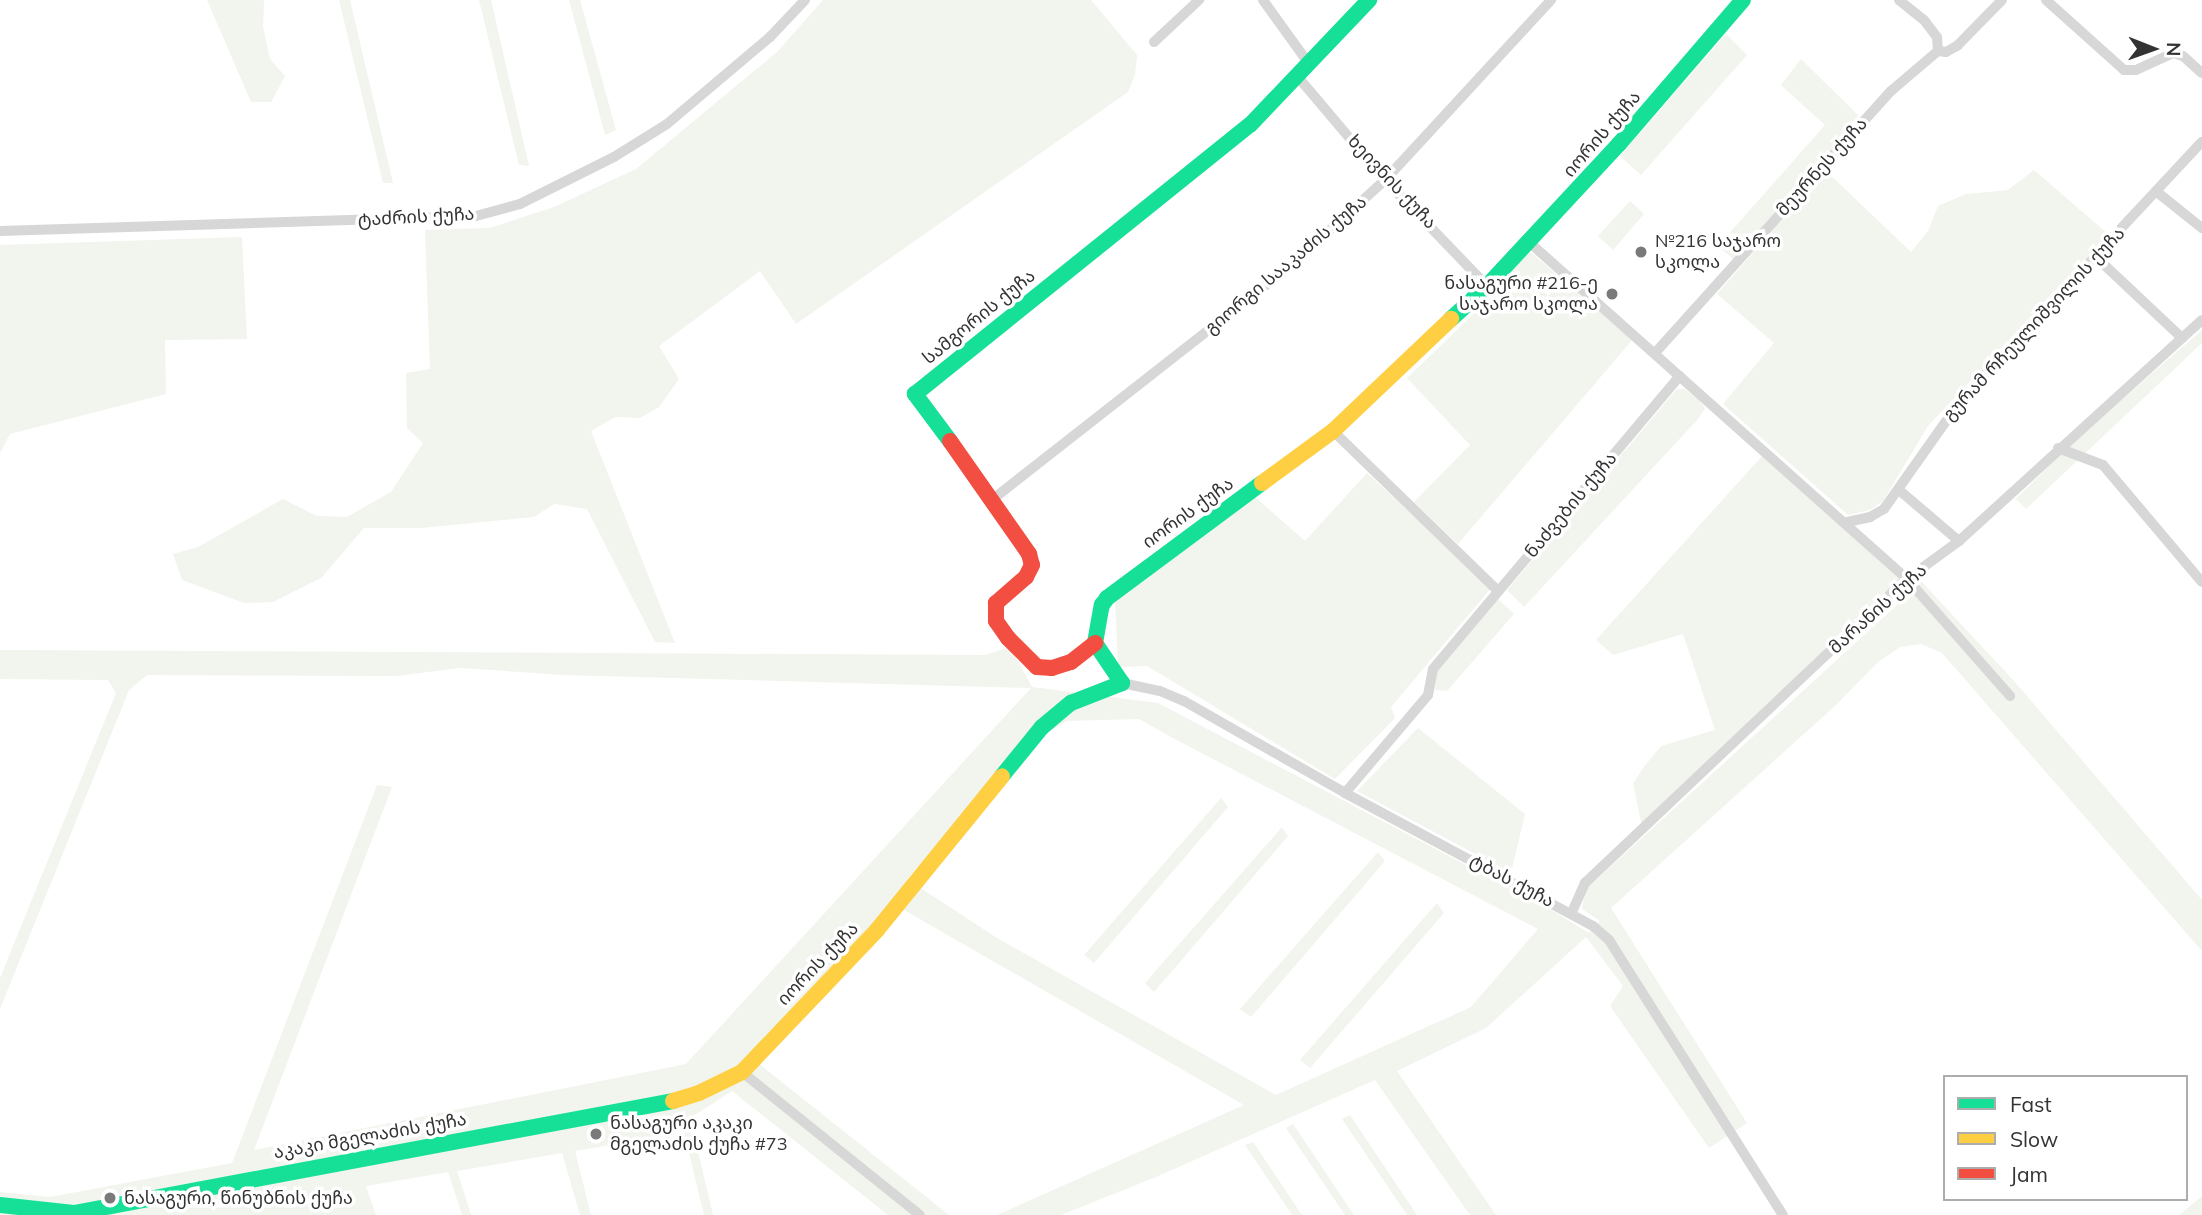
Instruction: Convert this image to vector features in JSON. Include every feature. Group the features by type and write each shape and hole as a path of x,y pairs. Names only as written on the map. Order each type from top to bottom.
{"street":[{"name":"ტაძრის ქუჩა","path":"0,231 476,216 520,204 614,157 667,124 770,37 805,0"},
{"path":"1154,42 1199,0"},
{"path":"1263,0 1310,64"},
{"name":"სამგორის ქუჩა","path":"1096,643 1071,662 1052,668 1037,667 996,621 996,603 1011,587 1026,577 1032,565 1029,554 993,499 915,394 1250,125 1370,0"},
{"name":"გიორგი სააკაძის ქუჩა","path":"993,499 1289,267 1385,180 1551,0"},
{"name":"იორის ქუჩა","path":"1096,643 1102,605 1114,592 1333,431 1488,286 1530,243 1743,0"},
{"path":"1899,0 1937,37 1938,51"},
{"name":"მეურნეს ქუჩა","path":"1655,353 1891,91 1938,51 1947,52 1957,46 2002,0"},
{"path":"2046,0 2124,70 2136,70 2173,53 2183,56 2202,73"},
{"name":"ხეივნის ქუჩა","path":"1298,77 1385,180 1488,286"},
{"name":"გურამ რჩეულიშვილის ქუჩა","path":"1847,522 1870,517 1884,509 1961,400 2202,142"},
{"path":"2157,192 2202,228"},
{"path":"1530,243 1847,522 1907,579 2010,696"},
{"path":"2096,257 2182,338"},
{"name":"მარანის ქუჩა","path":"1572,912 1584,883 1907,579 1959,541 2058,448 2202,320"},
{"name":"ნაძვების ქუჩა","path":"1345,793 1428,695 1433,669 1680,376"},
{"path":"1333,431 1498,591"},
{"path":"2058,448 2103,465 2202,582"},
{"path":"1899,489 1959,541"},
{"path":"1096,643 1122,683"},
{"name":"იორის ქუჩა","path":"742,1072 877,930 1042,727 1071,702 1122,683"},
{"name":"ტბას ქუჩა","path":"1122,683 1160,691 1184,701 1345,793 1572,912 1609,940 1783,1215"},
{"path":"742,1072 920,1215"},
{"name":"აკაკი მგელაძის ქუჩა","path":"0,1205 74,1214 670,1102 699,1093 742,1072"}],"shaded area":[{"path":"207,0 264,0 263,27 270,59 285,76 271,102 251,102"},
{"path":"339,0 350,0 393,183 383,183"},
{"path":"479,0 491,0 529,166 519,165"},
{"path":"569,0 580,0 616,130 605,135"},
{"path":"823,0 1091,0 1137,55 1135,75 1128,92 796,324 760,271 659,346 679,379 659,407 640,418 615,417 591,431 675,643 655,642 587,509 554,504 534,517 422,528 364,528 321,578 273,602 244,603 182,580 173,554 198,547 283,499 317,516 347,517 391,492 423,443 407,428 406,373 430,369 425,230 490,228 554,207 636,169 777,52"},
{"path":"1726,34 1747,55 1641,175 1620,156"},
{"path":"1801,59 1860,117 1733,259 1718,246 1825,125 1781,85"},
{"path":"1825,170 1911,252 1928,231 1938,206 1966,194 2008,190 2034,170 2108,234 1928,426 1883,501 1870,510 1848,515 1723,404 1774,343 1717,294"},
{"path":"1630,201 1644,214 1613,250 1598,236"},
{"path":"242,237 247,339 165,340 166,394 10,434 0,453 0,245"},
{"path":"1529,251 1633,339 1458,544 1414,502 1470,445 1407,378 1489,299"},
{"path":"2202,330 2202,343 2026,509 2016,499 2072,443"},
{"path":"1677,389 1685,389 1705,408 1698,419 1524,607 1507,590"},
{"path":"1763,455 1899,579 1642,826 1633,784 1643,768 1661,746 1715,730 1683,634 1613,655 1596,640"},
{"path":"1367,473 1492,587 1391,707 1395,718 1335,779 1147,666 1118,667 1115,600 1255,497 1305,541"},
{"path":"1919,579 2014,681 2202,900 2202,951 1942,653 1921,644 1900,647 1878,662 1836,705 1611,908 1747,1123 1709,1148 1610,1006 1623,986 1586,937 1486,1028 1397,1071 1496,1215 1470,1215 1375,1080 1156,1177 1061,1215 997,1215 1244,1105 890,902 758,1063 949,1215 888,1215 732,1091 690,1118 713,1215 704,1215 682,1124 663,1136 575,1151 591,1215 580,1215 562,1153 457,1171 471,1215 462,1215 448,1172 366,1186 376,1215 0,1215 0,1192 50,1197 232,1163 377,785 392,787 254,1150 686,1064 1031,688 564,675 460,668 397,676 147,675 129,690 0,1009 0,978 116,693 108,680 0,679 0,650 985,655 1010,647 1032,687 1158,703 1548,908 1589,933 1600,921 1582,909 1585,890 1897,605","holes":["1139,719 1538,929 1471,1007 1276,1095 997,938 907,879 1022,747 1067,721"]},
{"path":"1498,599 1514,614 1447,691 1435,690 1437,672"},
{"path":"1418,728 1525,814 1511,873 1357,791"},
{"path":"1221,798 1228,807 1094,963 1084,955"},
{"path":"1282,827 1288,836 1154,992 1145,983"},
{"path":"1378,852 1385,861 1251,1017 1240,1009"},
{"path":"1437,903 1444,913 1310,1068 1300,1060"},
{"path":"1350,1115 1417,1215 1407,1215 1342,1119"},
{"path":"1293,1124 1354,1215 1345,1215 1286,1128"},
{"path":"1253,1142 1302,1215 1292,1215 1245,1145"},
{"path":"2202,1196 2202,1215 2179,1215"}],"traffic: fast":[{"path":"950,441 915,394 1250,125 1369,0"},
{"path":"1451,319 1487,286 1619,144 1743,0"},
{"path":"1002,776 1042,727 1071,703 1122,683 1095,643 1102,605 1107,598 1262,483"},
{"path":"0,1205 74,1213 673,1101"}],"traffic: slow":[{"path":"1262,483 1333,431 1451,319"},
{"path":"673,1101 699,1093 742,1072 877,930 1002,776"}],"traffic: jam":[{"path":"950,441 1029,554 1032,565 1026,577 996,603 996,621 1008,638 1037,667 1052,668 1071,662 1095,643"}],"place":[{"name":"№216 საჯარო სკოლა","path":"1641,252"},
{"name":"ნასაგური #216-ე საჯარო სკოლა","path":"1612,294"},
{"name":"ნასაგური აკაკი მგელაძის ქუჩა #73","path":"596,1134"},
{"name":"ნასაგური, წინუბნის ქუჩა","path":"110,1198"}]}
